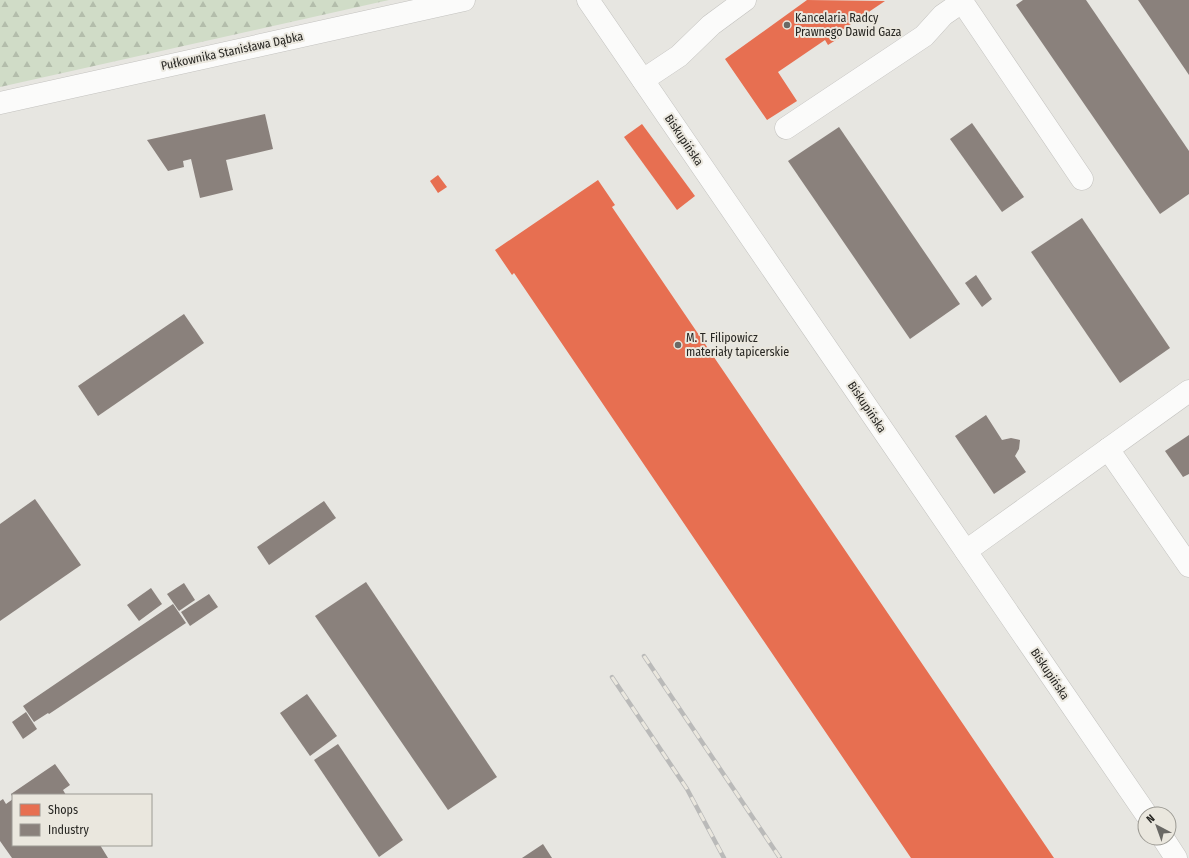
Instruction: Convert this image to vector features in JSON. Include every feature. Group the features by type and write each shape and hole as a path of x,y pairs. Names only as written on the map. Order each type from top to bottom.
{"street":[{"name":"Pułkownika Stanisława Dąbka","path":"0,103 464,0"},
{"name":"Biskupińska","path":"588,0 1141,806"},
{"path":"643,80 679,56 711,25 745,0"},
{"path":"786,128 924,36 943,15 962,1 1082,179"},
{"path":"966,551 1189,391"},
{"path":"1108,449 1189,566"},
{"path":"1168,846 1176,858"}],"green space":[{"path":"0,0 389,0 0,87"}],"building: Shops":[{"path":"807,0 885,1 836,34 839,38 828,45 825,40 778,72 797,101 767,120 725,59"},
{"path":"642,124 695,196 677,210 624,137"},
{"path":"438,175 447,187 438,193 430,181"},
{"path":"598,180 615,205 612,207 1054,858 911,858 514,273 512,275 495,250"}],"building: Industry":[{"path":"1023,0 1086,0 1189,151 1189,194 1160,214 1016,5"},
{"path":"1138,0 1189,0 1189,75"},
{"path":"265,114 273,149 226,160 233,190 200,198 191,159 183,161 184,167 168,171 147,140"},
{"path":"972,123 1024,197 1002,212 950,139"},
{"path":"839,127 960,304 910,339 788,161"},
{"path":"1082,218 1170,348 1120,383 1031,252"},
{"path":"976,275 992,299 982,307 965,283"},
{"path":"184,314 204,343 98,416 78,386"},
{"path":"986,415 1002,440 1011,438 1020,440 1019,449 1015,456 1026,472 994,494 955,436"},
{"path":"1189,435 1189,474 1183,477 1165,451"},
{"path":"35,499 81,565 0,621 0,524"},
{"path":"324,501 336,518 269,565 257,547"},
{"path":"366,582 497,777 448,810 315,616"},
{"path":"184,583 195,600 179,611 167,594"},
{"path":"151,588 162,604 139,621 127,605"},
{"path":"209,594 218,607 190,626 181,612"},
{"path":"173,604 186,623 49,714 48,713 34,722 23,706"},
{"path":"307,694 337,736 310,756 280,713"},
{"path":"26,712 37,729 23,739 12,722"},
{"path":"338,744 403,840 379,857 314,760"},
{"path":"55,764 70,785 63,790 65,794 12,794 12,796 11,794"},
{"path":"3,799 6,804 12,800 12,846 101,846 108,858 12,858 0,841 0,801"},
{"path":"543,844 552,858 522,858"}],"railway":[{"path":"644,656 780,858"},
{"path":"612,677 687,789 724,858"}],"place":[{"name":"Kancelaria Radcy Prawnego Dawid Gaza","path":"787,25"},
{"name":"M. T. Filipowicz materiały tapicerskie","path":"678,345"}]}
